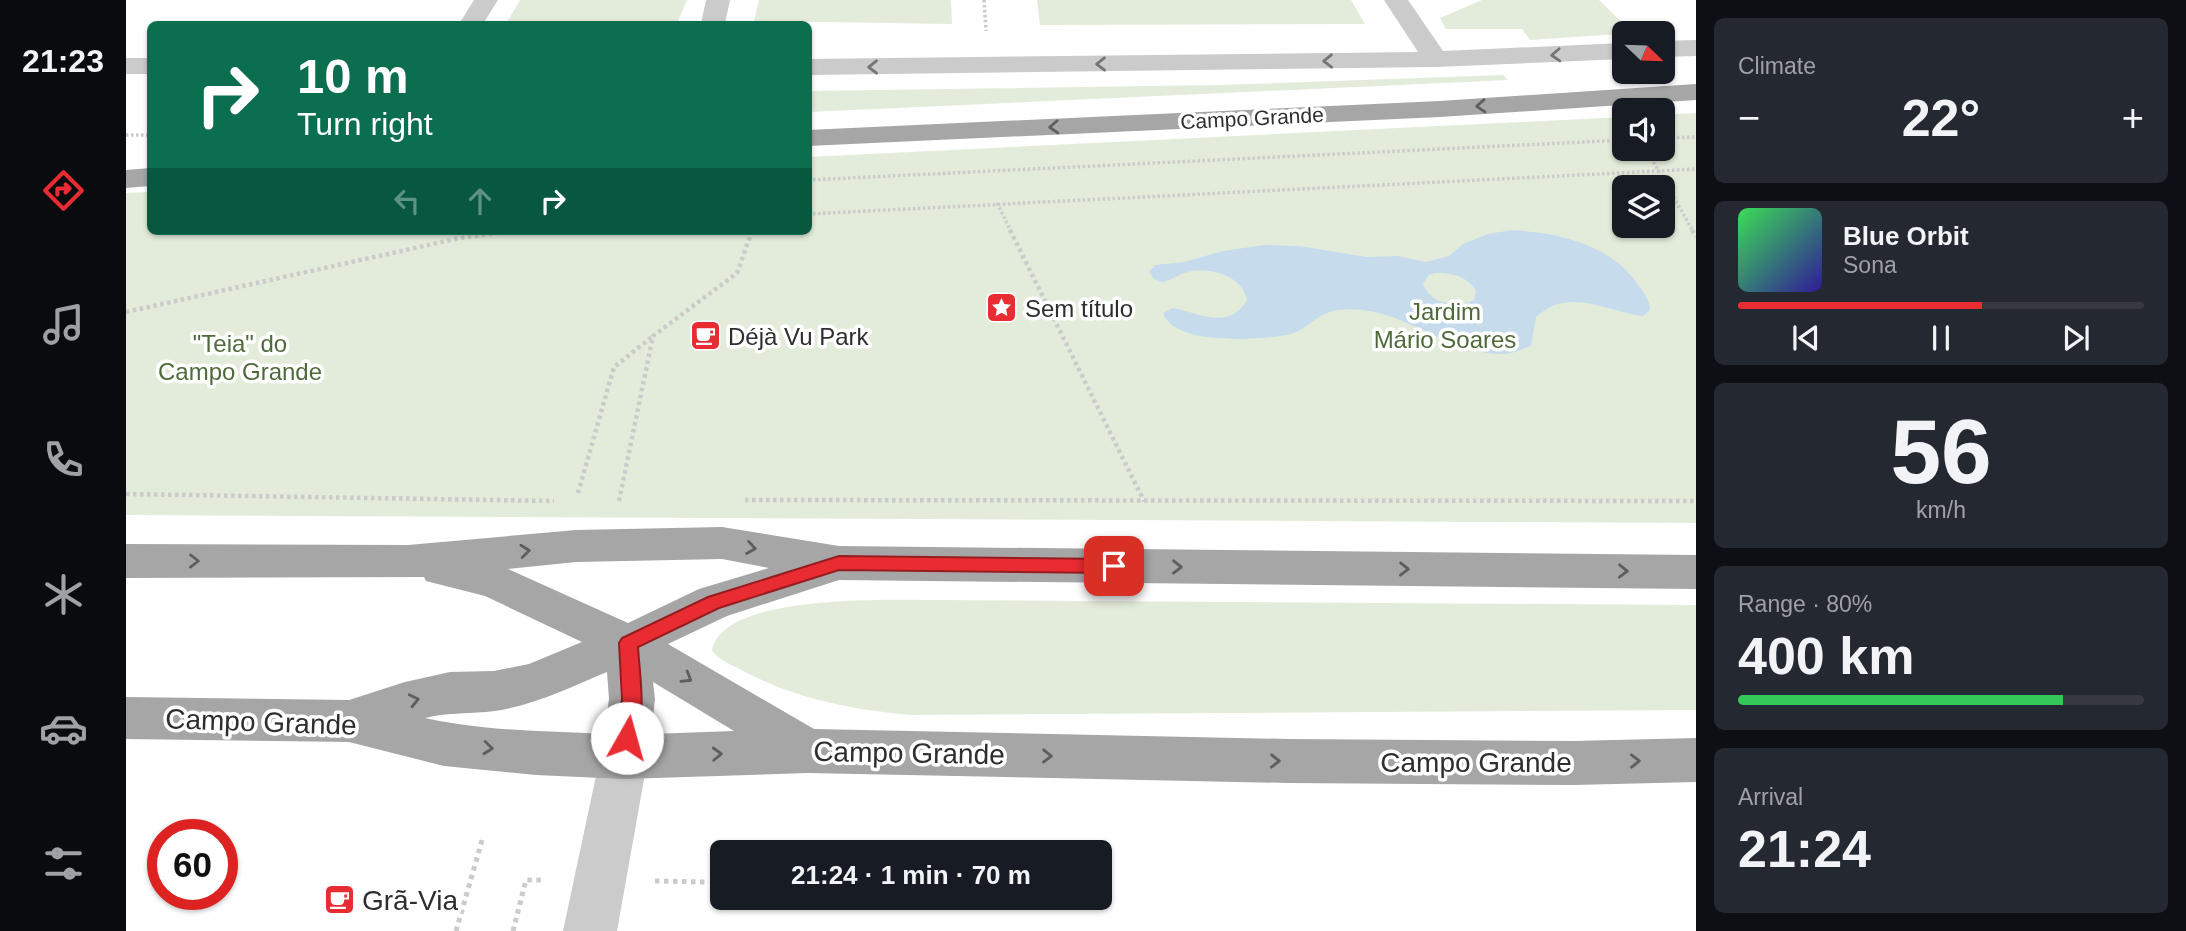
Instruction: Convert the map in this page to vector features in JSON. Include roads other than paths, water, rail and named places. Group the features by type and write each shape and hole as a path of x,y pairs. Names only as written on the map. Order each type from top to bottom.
{"main road":[{"name":"Campo Grande","path":"812,138 1440,109 1696,92"},
{"path":"126,154 147,155"},
{"path":"126,179 147,177"},
{"path":"126,561 408,562 576,546 722,543 839,563 1696,572"},
{"path":"408,562 493,581 628,643 808,751"},
{"path":"349,721 404,702 450,692 494,691 532,683 628,643 714,602 839,563"},
{"path":"624,757 632,699 628,643"},
{"name":"Campo Grande","path":"126,718 349,721 444,744 536,753 624,757 808,751 1303,761 1573,763 1696,760"}],"street":[{"path":"473,21 486,0"},
{"path":"714,21 718,0"},
{"path":"1396,0 1436,59"},
{"path":"1675,49 1696,48"},
{"path":"812,67 1436,59 1612,52"},
{"path":"126,66 147,66"},
{"path":"590,931 624,757"}],"water":[{"path":"1512,230 1548,234 1583,243 1614,260 1627,272 1645,295 1650,310 1643,316 1588,303 1562,303 1536,317 1531,346 1505,354 1460,346 1401,320 1360,310 1330,312 1287,335 1219,338 1183,331 1170,324 1163,313 1173,308 1213,318 1232,315 1247,300 1239,284 1215,272 1188,272 1162,282 1154,279 1149,272 1155,265 1184,262 1223,251 1264,245 1299,246 1367,257 1398,256 1426,262 1449,256 1463,244 1488,234","holes":["1436,273 1458,276 1468,281 1476,290 1474,300 1452,304 1431,296 1423,284 1429,275"]}],"place":[{"name":"Sem título","path":"1002,308"},
{"name":"Déjà Vu Park","path":"705,336"},
{"name":"Grã-Via","path":"339,900"}],"park label":[{"name":"Jardim Mário Soares","path":"1445,325"},
{"name":"\"Teia\" do Campo Grande","path":"240,357"}]}
